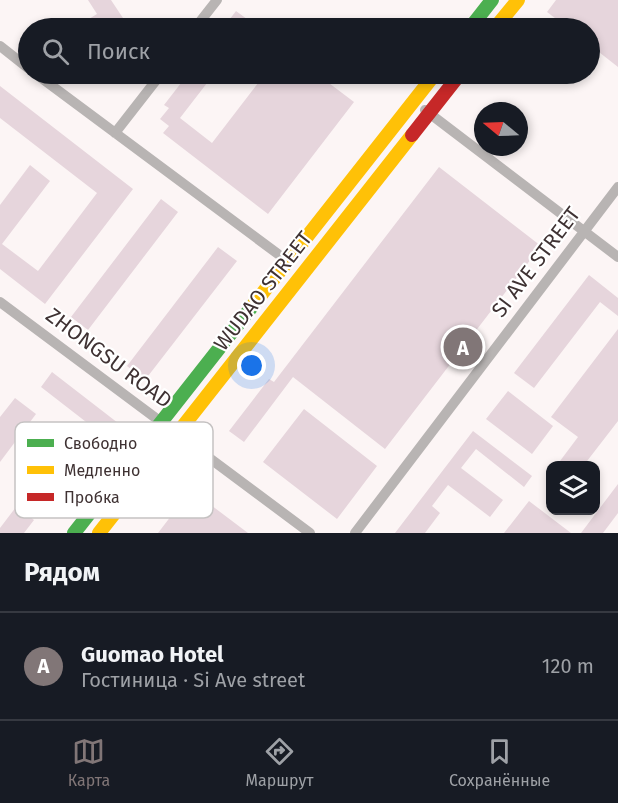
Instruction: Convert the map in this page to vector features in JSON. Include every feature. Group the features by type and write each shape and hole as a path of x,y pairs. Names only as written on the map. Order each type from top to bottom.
{"highway":[{"path":"478,18 492,0"},
{"path":"503,18 518,0"},
{"name":"WUDAO STREET","path":"162,422 427,84"},
{"name":"WUDAO STREET","path":"187,422 452,84"},
{"name":"WUDAO STREET","path":"74,533 86,518"},
{"name":"WUDAO STREET","path":"99,533 111,518"}],"street":[{"path":"203,18 217,0"},
{"path":"0,46 18,60"},
{"path":"49,84 278,254"},
{"path":"115,133 153,84"},
{"path":"414,100 618,257"},
{"name":"SI AVE STREET","path":"355,533 618,187"},
{"name":"ZHONGSU ROAD","path":"0,302 162,422"},
{"name":"ZHONGSU ROAD","path":"213,460 310,533"}],"building":[{"path":"88,0 111,0 123,18 90,18 97,14"},
{"path":"556,0 618,0 618,67 600,53 600,18 555,18 547,12"},
{"path":"236,11 245,18 231,18"},
{"path":"180,84 206,84 180,118 212,143 257,84 330,84 354,102 268,214 163,133 169,126 160,119 169,108 164,105"},
{"path":"0,86 133,189 45,304 0,269 0,205 30,165 50,181 2,244 38,271 97,193 0,118"},
{"path":"439,167 541,246 385,449 293,377 244,442 229,431 269,379 274,382"},
{"path":"161,199 178,212 88,330 71,317"},
{"path":"218,247 237,261 145,380 127,366"},
{"path":"589,275 618,298 618,316 600,302 534,388 514,373"},
{"path":"618,329 618,421 587,461 560,461 578,437 551,417"},
{"path":"52,372 117,422 86,422 41,387"},
{"path":"508,391 553,426 532,454 486,419"},
{"path":"15,398 36,414 30,422 15,422 15,442 0,462 0,417"},
{"path":"304,409 377,466 337,519 263,462"},
{"path":"473,431 532,476 524,487 476,449 461,468 503,500 490,517 448,485 432,506 440,513 425,533 395,533"},
{"path":"618,484 618,513 603,533 581,533 595,515 600,515 600,508"},
{"path":"529,501 571,533 504,533"},
{"path":"213,507 248,533 158,533 170,518 213,518"},
{"path":"15,508 15,518 34,520 24,533 0,533 0,528"}],"traffic: fast":[{"path":"478,18 492,0"},
{"path":"161,422 254,304"},
{"path":"74,533 86,518"}],"traffic: slow":[{"path":"503,18 518,0"},
{"path":"254,304 427,84"},
{"path":"186,422 412,135"},
{"path":"99,533 111,518"}],"traffic: jam":[{"path":"412,135 452,84"}],"place":[{"name":"Guomao Hotel","path":"463,347"}]}
